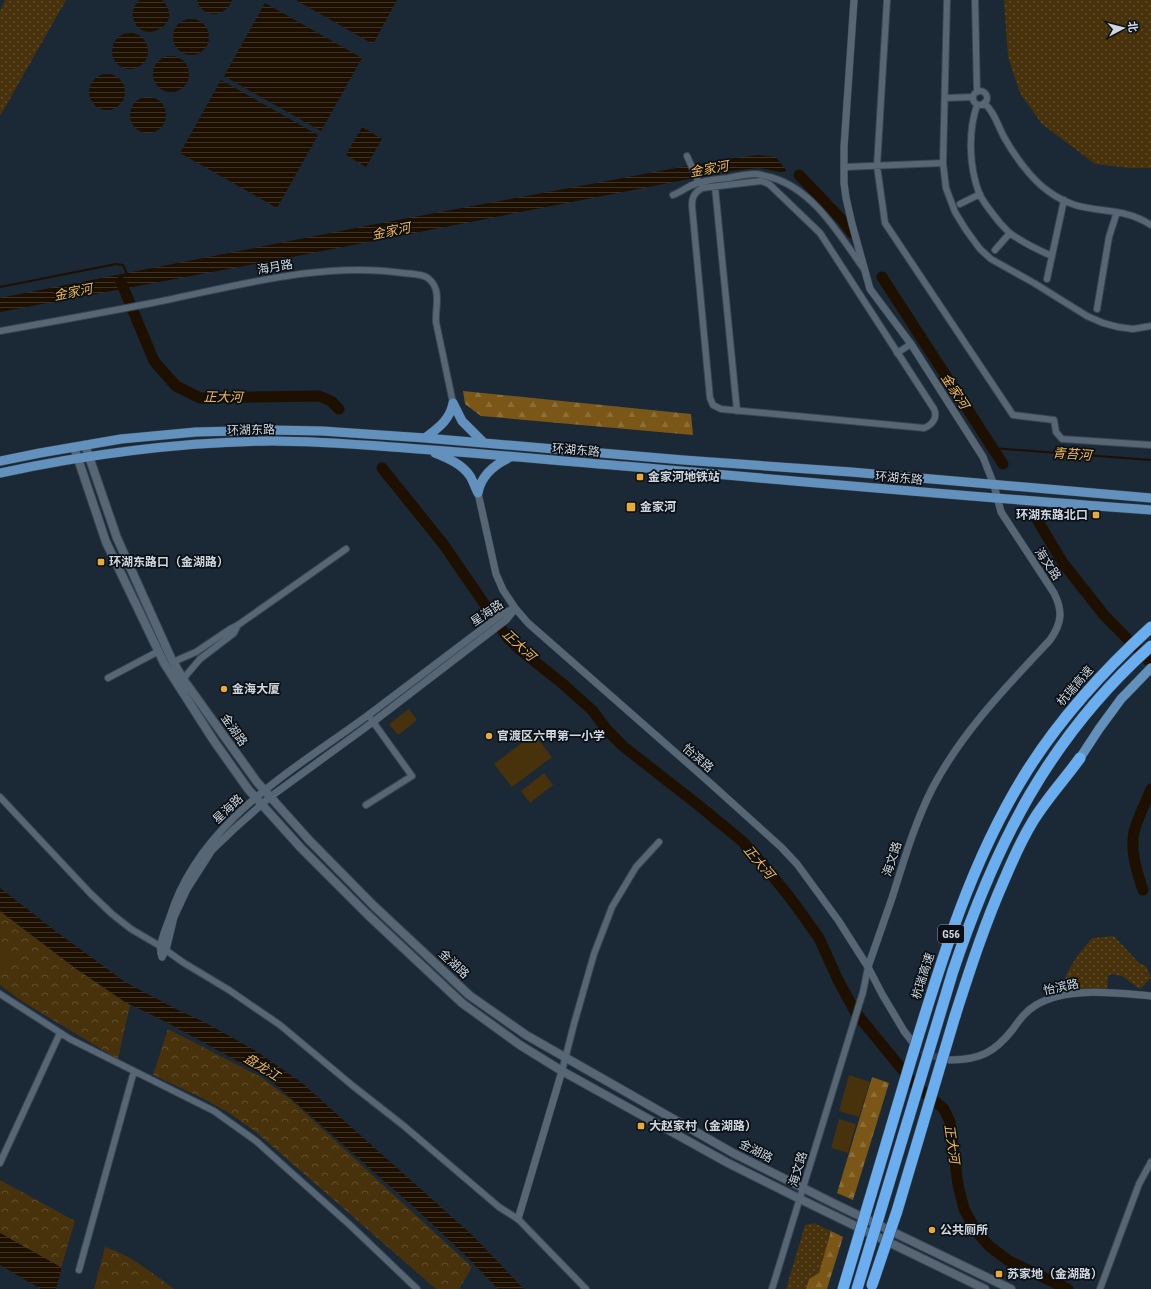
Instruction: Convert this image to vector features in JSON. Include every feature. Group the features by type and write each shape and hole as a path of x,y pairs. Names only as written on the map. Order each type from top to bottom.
{"highway":[{"name":"杭瑞高速","path":"843,1289 940,966 963,900 982,857 1018,786 1053,733 1101,675 1151,627"},
{"name":"G56","path":"857,1289 953,971 969,923 994,863 1023,806 1055,754 1100,697 1121,674 1151,646"},
{"path":"871,1289 897,1211 955,1016 984,929 1026,832 1039,811 1080,758"}],"main road":[{"path":"426,438 442,425 452,412 453,403"},
{"path":"453,403 462,421 484,443"},
{"name":"环湖东路","path":"0,461 121,439 196,432 270,430 322,431 851,472 1151,498"},
{"name":"环湖东路","path":"0,473 90,456 198,443 271,441 323,442 996,499 1151,510"},
{"name":"金湖路","path":"85,445 117,538 173,662 183,679 257,782 270,797 309,840 374,906 469,995 526,1035 733,1153 1011,1289"},
{"name":"金湖路","path":"74,447 106,542 164,663 214,741 248,789 301,848 367,914 462,1003 520,1045 562,1071 728,1163 985,1289"},
{"path":"426,450 445,457 462,467 470,476 478,493"},
{"path":"478,493 479,485 484,476 494,466 512,457"},
{"path":"1080,758 1121,699 1149,671"}],"street":[{"path":"854,0 844,147 844,183 846,198 870,289 860,295"},
{"path":"887,0 877,166 885,223 1013,415 1054,420 1056,432 1062,439 1151,445"},
{"path":"947,0 943,163 946,188 955,212 966,230 980,249 991,259 1034,283 1087,316 1103,324 1118,327 1133,329 1151,326"},
{"path":"975,0 975,95 973,101 981,105 984,103"},
{"path":"945,98 975,95 983,92 986,99 984,103"},
{"path":"984,103 989,107 1015,155 1035,179 1048,191 1075,205 1126,214 1145,221 1151,225"},
{"path":"977,104 973,117 972,151 973,169 980,194 992,214 1010,233 1036,249 1052,256"},
{"path":"687,156 698,180"},
{"path":"845,167 943,163"},
{"path":"673,194 698,180 756,174 788,183 802,192 815,204 865,271"},
{"path":"761,181 769,184 820,233 860,295 934,409 936,414 935,419 929,426 924,428 716,408 710,398 692,206 692,199 696,192 702,188 761,181"},
{"path":"715,187 737,410"},
{"path":"960,204 980,194"},
{"path":"1047,279 1064,200"},
{"path":"1097,309 1109,237 1117,212"},
{"path":"995,250 1010,233"},
{"name":"海月路","path":"0,331 152,303 283,276 361,270 394,271 428,278 434,284 437,297 435,312 436,322 453,403"},
{"name":"海文路","path":"772,1289 863,992 868,967 908,845 919,817 934,786 975,724 992,703 1050,640 1060,622 1058,601 1001,512 996,499 994,485 983,457 911,344 870,289"},
{"path":"897,352 911,344"},
{"name":"怡滨路","path":"478,493 496,574 503,590 515,608 528,623 709,782 781,847 797,864 838,920 868,967 904,1031 914,1044"},
{"path":"173,662 196,652 230,629 238,626 346,549"},
{"name":"星海路","path":"259,801 264,790 515,608"},
{"path":"183,679 200,659 234,633 238,626"},
{"name":"星海路","path":"163,948 171,911 178,894 193,866 210,842 230,820 259,801 270,797 373,722 490,627"},
{"path":"108,678 159,651"},
{"path":"366,805 412,776 368,715"},
{"path":"0,797 90,893 112,914 131,929 229,990 280,1025 499,1206 518,1219 586,1289"},
{"path":"518,1219 566,1058 594,954 612,906 636,867 659,842"},
{"name":"怡滨路","path":"950,1060 971,1059 987,1053 997,1047 1029,1009 1052,998 1088,992 1112,992 1151,996"},
{"path":"0,994 60,1033 214,1111 256,1140 352,1226 417,1289"},
{"path":"0,1163 60,1033"},
{"path":"79,1270 134,1071"},
{"path":"1100,1289 1139,1184 1151,1162"}],"green space":[{"path":"5,0 66,0 0,116 0,11"},
{"path":"1004,0 1151,0 1151,168 1130,168 1095,164 1042,124 1020,93 1008,57"},
{"path":"463,391 691,414 693,435 481,416 465,404"},
{"path":"409,709 417,720 398,735 389,724"},
{"path":"534,734 552,757 512,787 494,764"},
{"path":"544,773 553,785 530,803 521,791"},
{"path":"0,911 75,968 130,1005 118,1059 23,1002 0,985"},
{"path":"1114,936 1139,963 1146,966 1151,978 1140,989 1122,976 1111,974 1108,976 1107,989 1092,988 1061,993 1067,973 1078,955 1092,938"},
{"path":"0,949 11,958 3,969 0,967"},
{"path":"168,1029 261,1077 290,1099 472,1267 459,1289 436,1289 256,1132 229,1113 204,1099 153,1075"},
{"path":"849,1075 870,1082 859,1117 839,1111"},
{"path":"872,1077 889,1083 853,1200 837,1193"},
{"path":"839,1119 856,1124 848,1153 831,1148"},
{"path":"0,1180 75,1221 61,1268 0,1233"},
{"path":"814,1223 831,1231 819,1273 809,1279 806,1289 786,1289 805,1225"},
{"path":"831,1231 843,1237 827,1289 806,1289 809,1279 819,1273"},
{"path":"105,1247 124,1255 174,1289 94,1289"}],"water":[{"path":"140,0 162,0 168,9 169,17 165,24 159,29 151,32 144,31 137,26 133,17 133,10 135,5"},
{"path":"197,0 232,0 225,10 214,14 204,11"},
{"path":"296,0 397,0 373,44"},
{"path":"265,3 362,58 321,131 224,76"},
{"path":"191,19 204,24 209,37 204,50 191,55 178,50 173,37 178,24"},
{"path":"130,33 143,38 148,51 143,64 130,69 117,64 112,51 117,38"},
{"path":"171,56 184,61 189,74 184,87 171,92 158,87 153,74 158,61"},
{"path":"107,74 120,79 125,92 120,105 107,110 94,105 89,92 94,79"},
{"path":"221,80 318,135 277,208 180,153"},
{"path":"148,97 161,102 166,115 161,128 148,133 135,128 130,115 135,102"},
{"path":"362,127 382,139 366,167 346,155"},
{"path":"758,155 776,157 786,170 785,173 759,168 730,171 302,255 0,312 0,298 371,225 676,168"},
{"name":"盘龙江","path":"0,888 125,982 206,1023 256,1051 302,1083 472,1235 524,1289 498,1289 466,1256 415,1208 268,1078 269,1076 264,1072 261,1074 166,1022 125,1002 75,968 0,911"},
{"path":"0,1233 57,1265 94,1289 41,1289 0,1265"}],"pier":[{"path":"62,1266 94,1287 94,1289 56,1289"}],"waterway":[{"name":"金家河","path":"799,175 843,221 852,233"},
{"path":"0,287 116,264 123,265 128,276"},
{"name":"金家河","path":"882,277 1003,464"},
{"name":"正大河","path":"121,282 154,361 176,386 200,398 319,396 331,401 339,409"},
{"name":"青苔河","path":"993,448 1151,460"},
{"name":"正大河","path":"382,468 444,545 507,637 519,649 563,684 593,711 607,730 624,747 742,841 766,868 791,899 819,938 838,980 856,1013 915,1085 944,1109 950,1122 958,1185 964,1209 976,1231 989,1246 1009,1261 1068,1289"},
{"name":"金家河","path":"1036,518 1063,563 1104,615 1151,663"},
{"name":"金家河","path":"1143,890 1135,862 1133,839 1137,822 1151,789"}],"tunnel":[{"path":"914,1044 928,1054 945,1059"}],"place":[{"name":"金家河地铁站","path":"640,477"},
{"name":"金家河","path":"631,507"},
{"name":"环湖东路北口","path":"1096,515"},
{"name":"环湖东路口（金湖路）","path":"101,562"},
{"name":"金海大厦","path":"224,689"},
{"name":"官渡区六甲第一小学","path":"489,736"},
{"name":"大赵家村（金湖路）","path":"641,1126"},
{"name":"公共厕所","path":"932,1230"},
{"name":"苏家地（金湖路）","path":"999,1274"}]}
